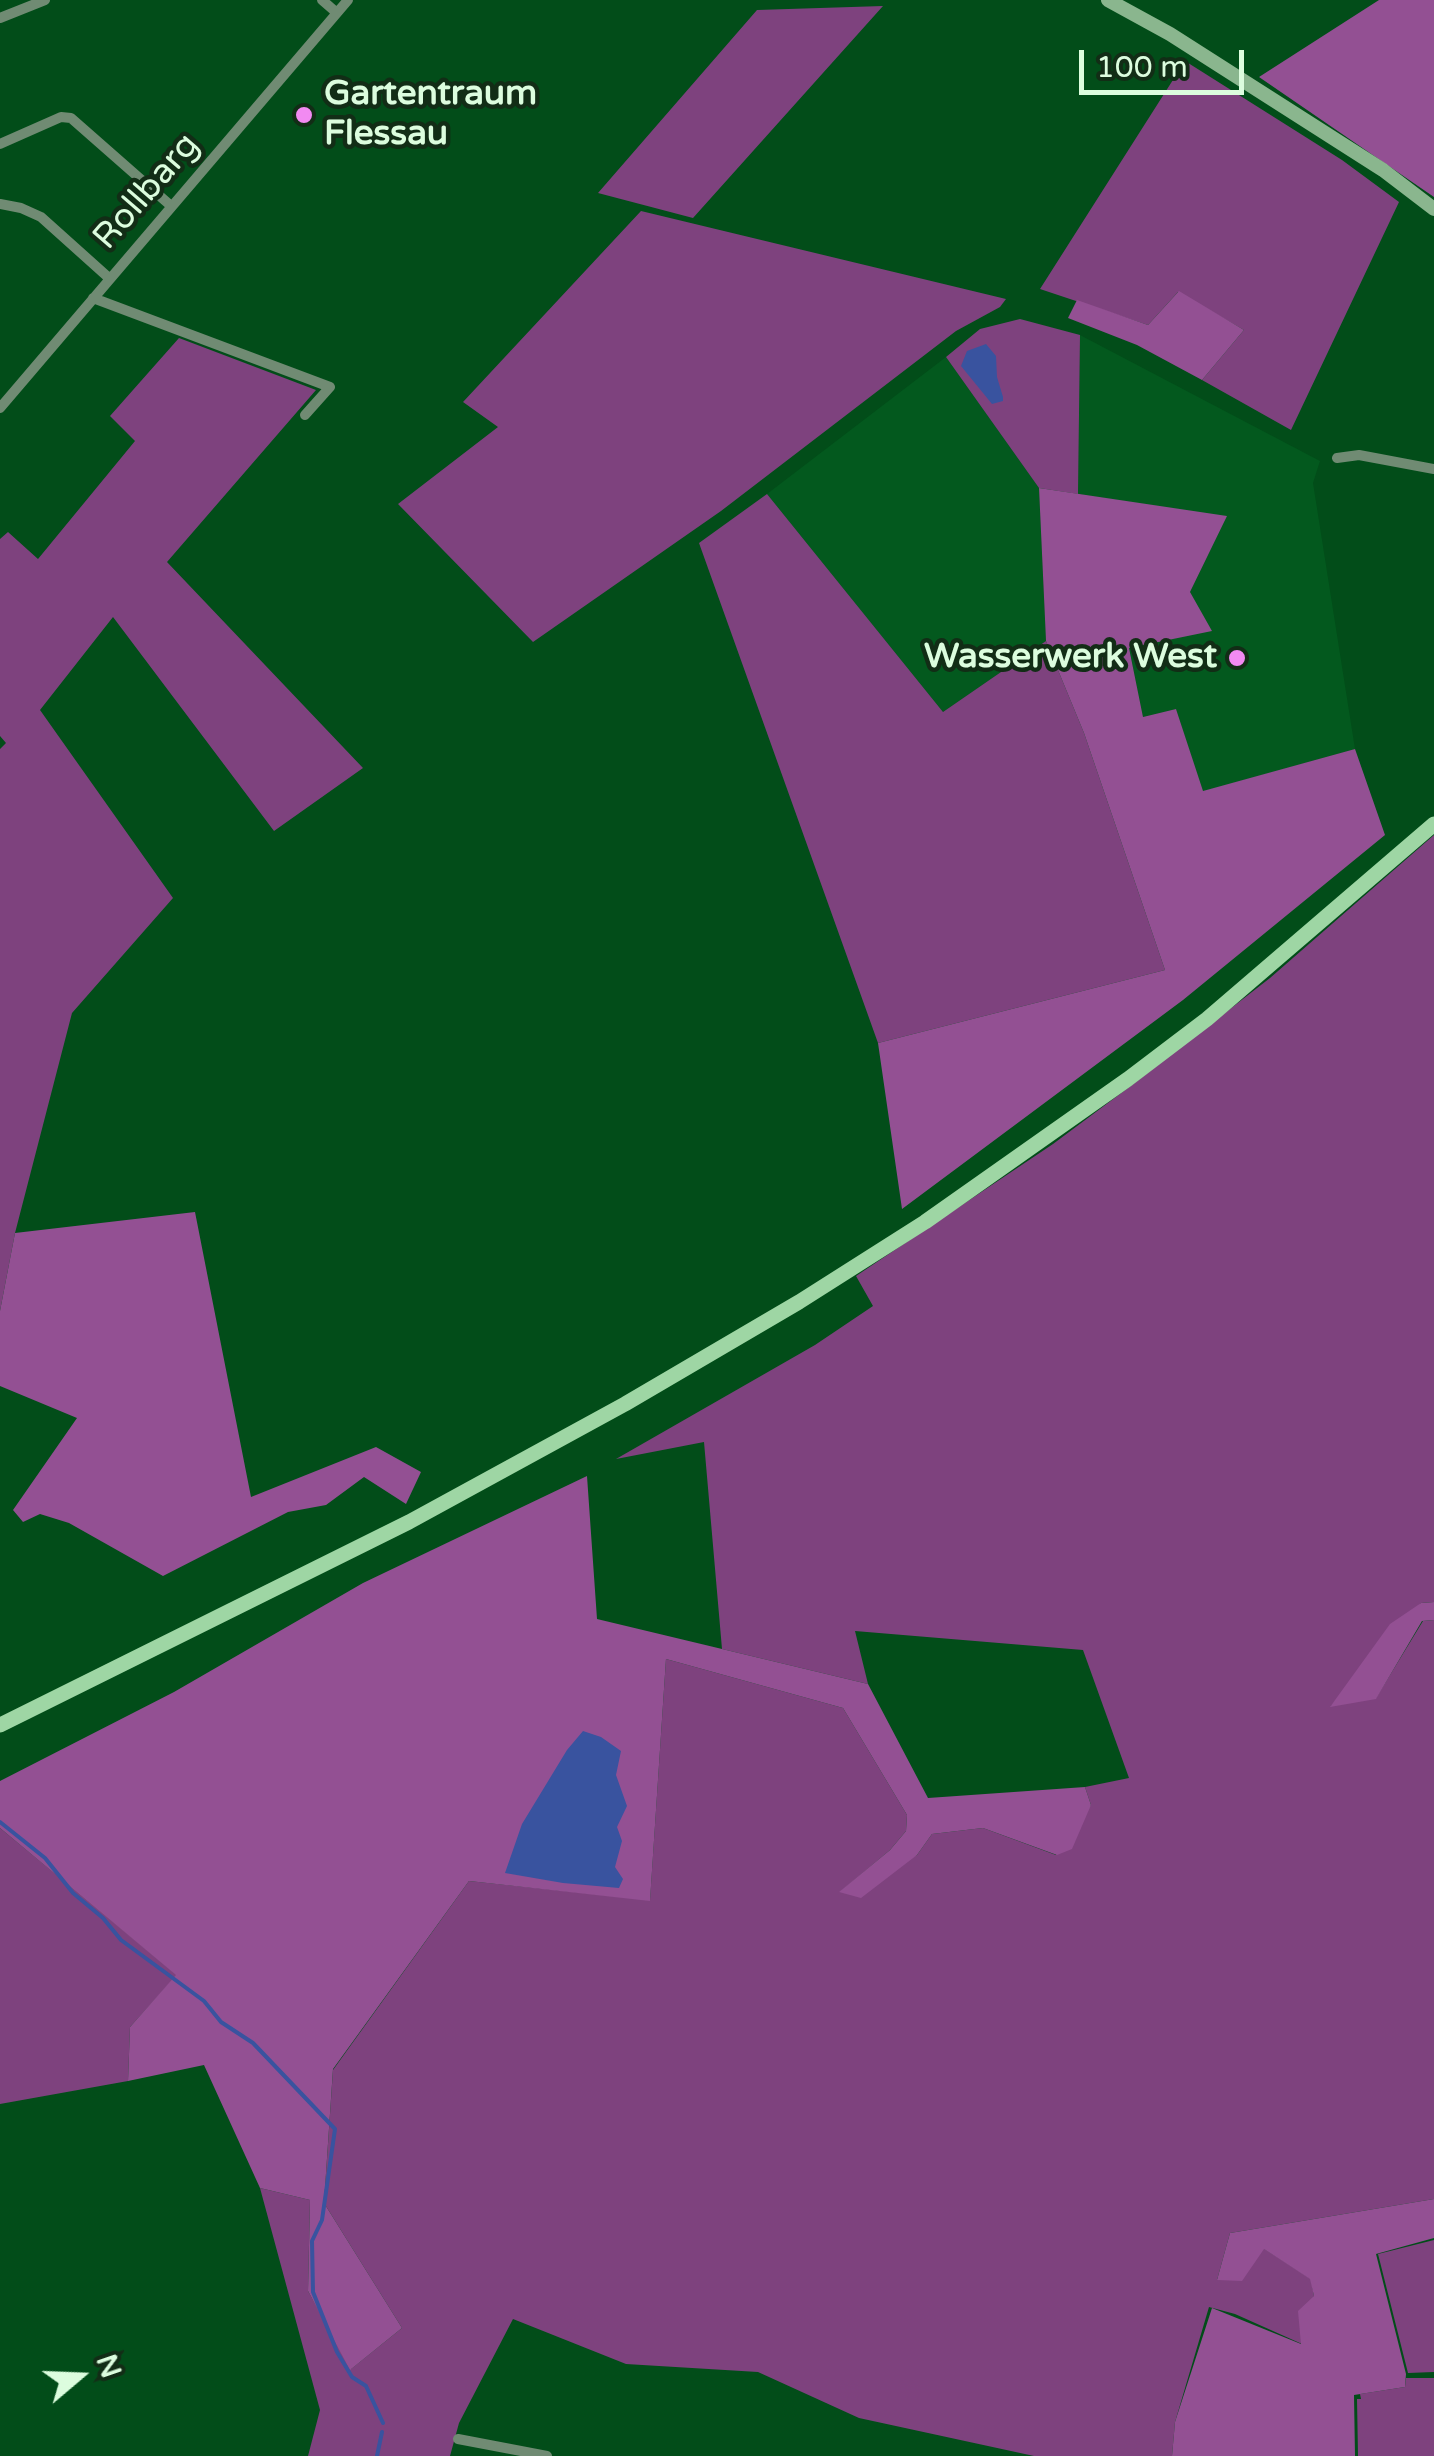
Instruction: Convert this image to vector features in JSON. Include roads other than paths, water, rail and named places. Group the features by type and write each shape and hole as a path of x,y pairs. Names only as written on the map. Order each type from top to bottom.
{"main road":[{"path":"1108,0 1170,34 1434,209"},
{"path":"0,1725 410,1522 625,1404 799,1302 926,1222 1128,1079 1207,1019 1434,824"}],"street":[{"path":"0,18 44,0"},
{"path":"322,0 337,13"},
{"name":"Rollbarg","path":"0,408 348,0"},
{"path":"0,144 61,117 71,118 170,205"},
{"path":"0,204 41,217 109,278"},
{"path":"93,298 330,387 305,415"},
{"path":"1337,458 1359,456 1434,469"},
{"path":"458,2439 547,2456"}],"water":[{"path":"986,344 996,356 1003,397 1003,401 992,404 961,366 967,351"},
{"path":"583,1731 601,1737 621,1751 616,1775 627,1806 617,1827 622,1841 615,1867 623,1879 619,1888 505,1873 522,1824"}],"waterway":[{"path":"0,1822 45,1858 73,1893 103,1918 121,1940 204,2001 221,2022 253,2043 335,2129 322,2220 312,2241 313,2292 337,2352 352,2377 366,2386 383,2423"},
{"path":"377,2456 382,2432"}],"place":[{"name":"Gartentraum Flessau","path":"304,115"},
{"name":"Wasserwerk West","path":"1237,658"}]}
